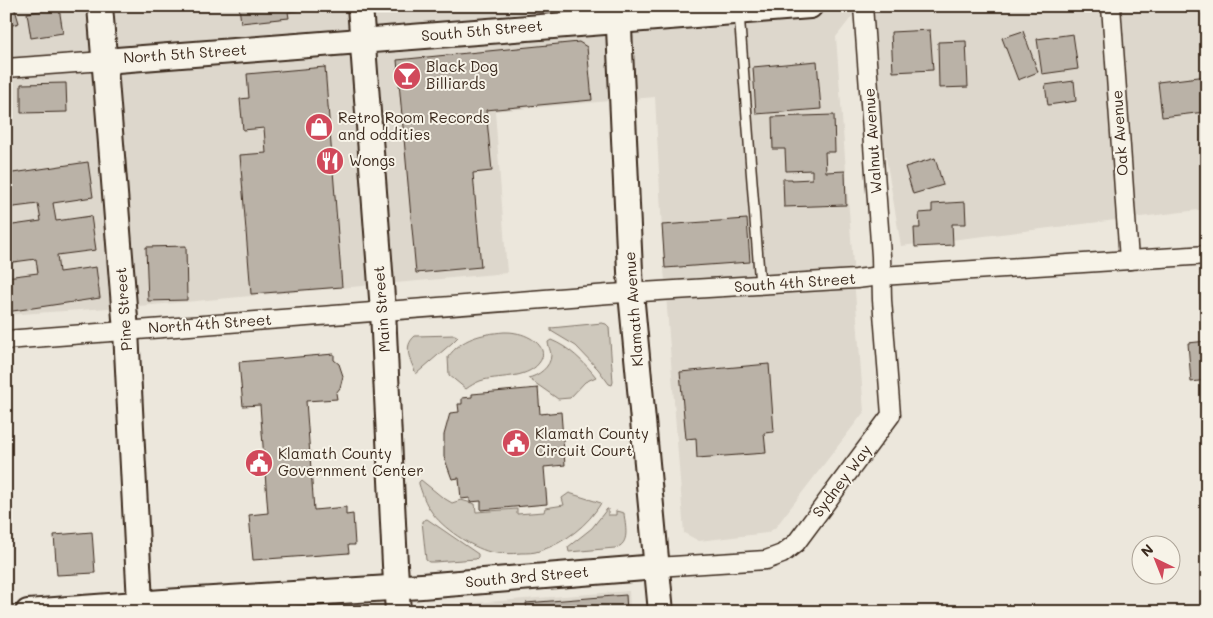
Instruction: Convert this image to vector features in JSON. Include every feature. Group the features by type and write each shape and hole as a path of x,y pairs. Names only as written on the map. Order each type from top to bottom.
{"main road":[{"name":"Pine Street","path":"100,6 126,331 140,607"},
{"name":"Main Street","path":"360,6 383,311 398,612"},
{"name":"South 5th Street","path":"364,41 619,13 810,6"},
{"name":"Klamath Avenue","path":"619,13 631,293 661,612"},
{"name":"North 5th Street","path":"104,61 364,41"},
{"name":"South 3rd Street","path":"28,612 140,607 657,567"}],"street":[{"name":"Walnut Avenue","path":"863,6 881,276"},
{"name":"Oak Avenue","path":"1111,6 1129,260"},
{"name":"North 5th Street","path":"6,68 104,61"},
{"name":"South 4th Street","path":"383,311 1207,255"},
{"name":"Sydney Way","path":"657,567 766,560 782,554 796,543 891,415 881,276"},
{"name":"North 4th Street","path":"6,340 383,311"}],"lane":[{"path":"738,9 760,285"}],"shaded area":[{"path":"6,6 860,6 836,37 864,412 775,528 767,533 699,541 684,533 664,269 655,97 495,111 507,273 152,305 6,315"},
{"path":"863,6 1207,6 1207,209 901,246 865,34"},
{"path":"602,323 609,327 612,385 609,384 598,369 576,346 551,331 551,328"},
{"path":"504,332 522,334 533,339 541,347 542,357 539,363 527,372 519,375 487,379 466,389 449,375 448,357 459,345 473,338"},
{"path":"455,335 458,337 416,374 408,349 411,340 415,336"},
{"path":"551,340 576,356 596,377 585,382 570,398 558,399 528,378 540,373 549,363 551,355 548,342"},
{"path":"421,480 452,503 461,500 475,504 476,512 517,509 517,514 544,512 545,508 564,505 562,498 569,493 601,503 583,526 549,548 530,553 494,553 482,550 442,524 425,501 419,484"},
{"path":"607,509 608,515 616,515 616,511 624,513 626,534 623,543 615,548 569,552 568,547 592,528"},
{"path":"427,519 478,554 478,557 476,559 434,562 426,560 422,521"},
{"path":"629,591 630,612 358,612"}],"building":[{"path":"6,6 14,6 19,23 6,27"},
{"path":"239,6 334,7 288,12 289,18 241,23"},
{"path":"59,8 63,33 31,38 27,13"},
{"path":"930,30 933,70 893,72 891,32"},
{"path":"1023,31 1038,72 1018,80 1002,38"},
{"path":"1073,34 1078,69 1042,74 1037,39"},
{"path":"966,41 968,87 939,88 938,42"},
{"path":"579,42 587,47 592,100 486,110 492,171 473,173 481,267 416,273 397,60"},
{"path":"817,61 821,109 756,114 753,67"},
{"path":"325,67 342,287 251,294 240,155 266,153 264,128 243,130 240,99 249,98 247,74"},
{"path":"1207,76 1207,123 1205,112 1162,117 1158,82"},
{"path":"1074,81 1076,101 1048,105 1045,85"},
{"path":"66,83 67,112 21,113 21,84"},
{"path":"834,115 835,152 825,152 826,172 845,171 846,205 784,207 783,179 812,179 812,170 786,171 785,149 773,149 772,117"},
{"path":"935,158 943,185 913,194 905,167"},
{"path":"88,162 93,197 53,203 56,221 91,216 96,250 57,255 59,272 96,267 100,298 6,312 6,277 38,273 36,259 6,263 6,226 41,221 38,204 6,208 6,174"},
{"path":"965,202 966,224 952,224 953,245 915,247 914,228 920,228 919,213 932,212 932,204"},
{"path":"747,219 750,262 665,268 662,225"},
{"path":"186,246 187,300 148,301 146,247"},
{"path":"1207,341 1207,380 1191,382 1188,343"},
{"path":"334,354 334,360 339,364 343,376 340,388 336,393 337,399 306,401 314,510 346,507 346,515 353,514 355,545 348,545 349,553 253,560 249,515 268,513 260,405 243,406 239,362"},
{"path":"769,364 774,432 764,433 766,453 697,458 696,438 686,439 680,372"},
{"path":"538,388 540,414 561,412 565,465 544,467 547,504 481,510 481,501 470,502 470,498 461,499 459,478 452,479 444,457 444,435 450,413 459,412 458,404 462,404 462,398 472,397 472,394"},
{"path":"6,487 9,527 6,527"},
{"path":"92,532 95,573 57,575 54,535"},
{"path":"626,595 627,612 527,612 526,603"}],"place":[{"name":"Black Dog Billiards","path":"407,76"},
{"name":"Retro Room Records and oddities","path":"319,127"},
{"name":"Wongs","path":"330,161"},
{"name":"Klamath County Circuit Court","path":"516,443"},
{"name":"Klamath County Government Center","path":"259,463"}]}
